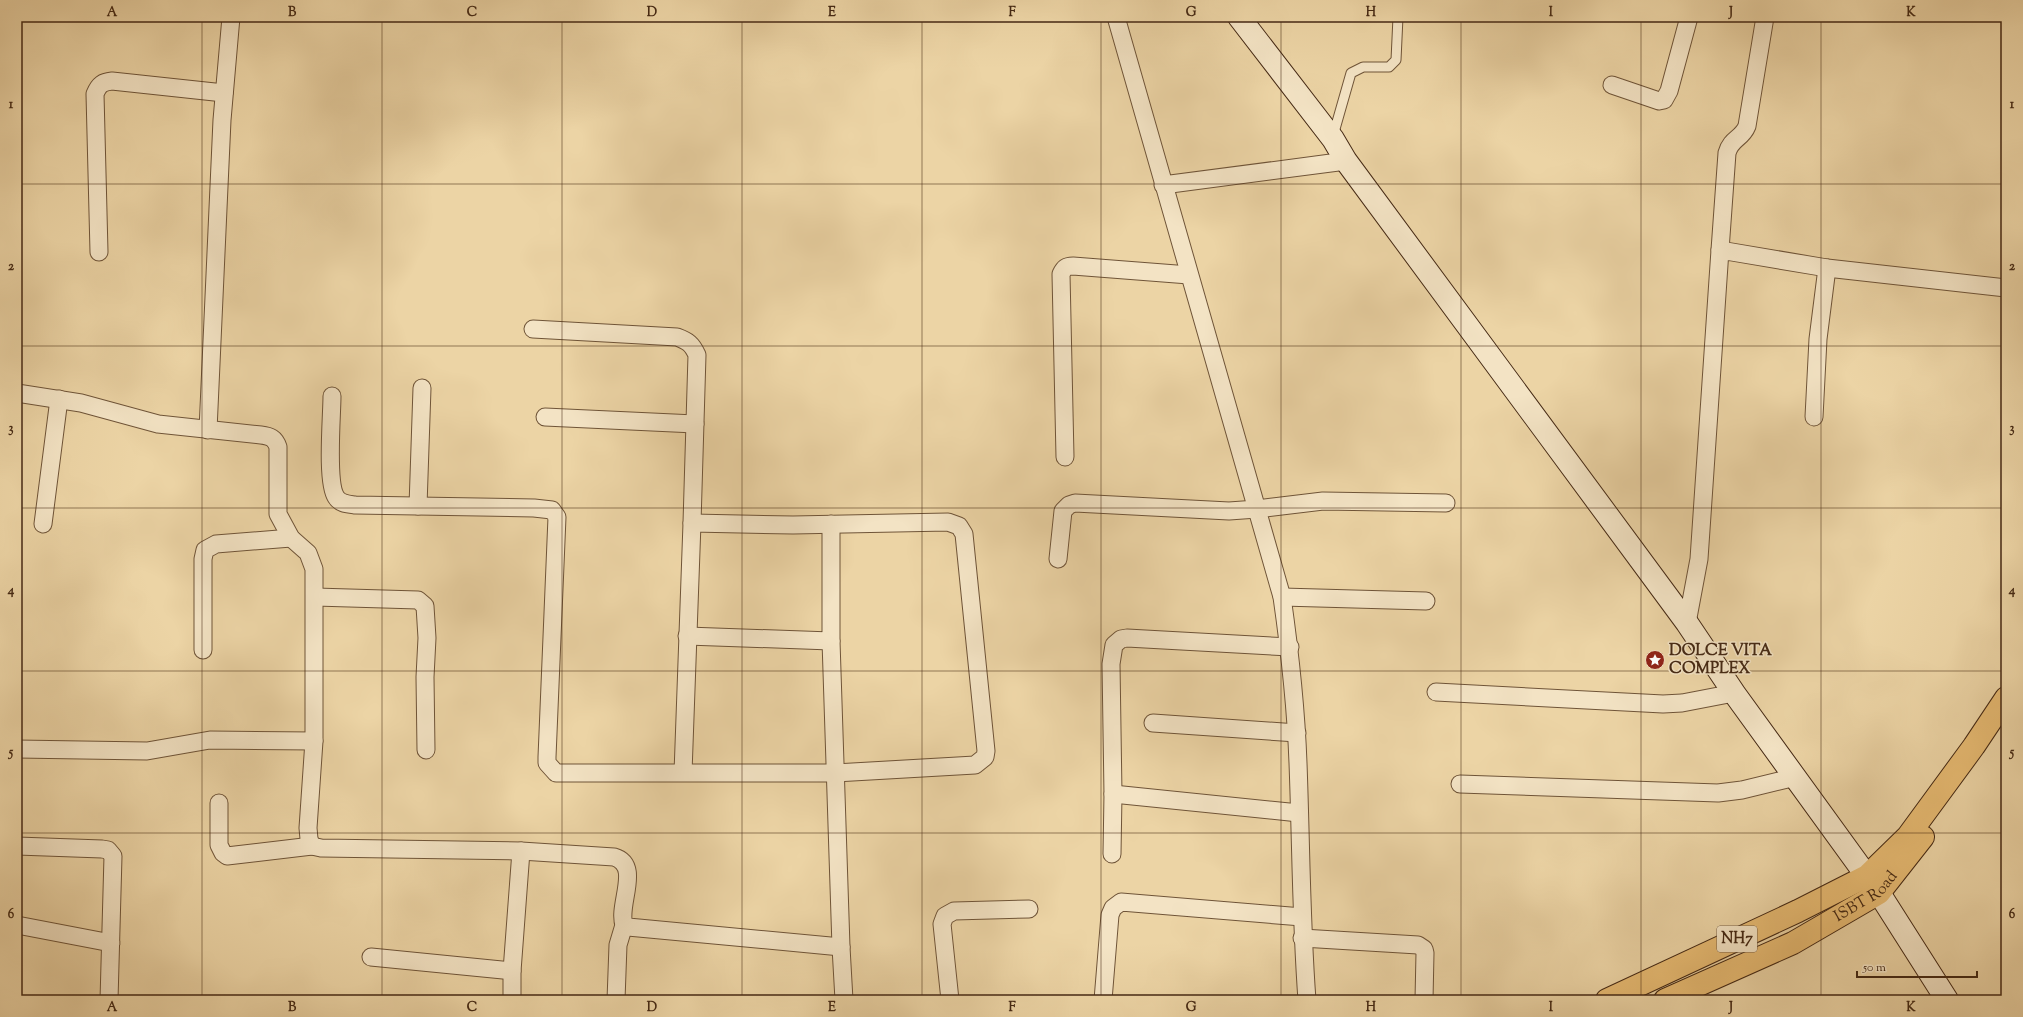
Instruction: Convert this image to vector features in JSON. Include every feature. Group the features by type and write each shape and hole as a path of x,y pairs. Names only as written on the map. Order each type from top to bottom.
{"highway":[{"name":"NH7","path":"1607,1000 1798,911 1867,876 1908,836 1974,746 2006,698"},
{"name":"ISBT Road","path":"1665,1000 1793,943 1879,893 1952,799 2006,720"}],"main road":[{"path":"1239,17 1333,139 1346,161 1687,623 1734,692 1879,893 1947,1000"}],"street":[{"path":"208,430 224,93 231,17"},
{"path":"1116,17 1282,597 1290,647 1297,733 1302,938 1307,1000"},
{"path":"1612,86 1658,101 1664,100 1669,92 1689,17"},
{"path":"1687,623 1699,559 1727,153 1731,142 1743,134 1748,126 1765,17"},
{"path":"100,252 95,94 99,85 106,81 112,81 224,93"},
{"path":"1163,185 1346,161"},
{"path":"1720,250 1827,268 2006,288"},
{"path":"1065,457 1061,274 1063,269 1067,266 1073,266 1189,275"},
{"path":"1814,417 1818,339 1827,268"},
{"path":"533,329 677,337 688,341 697,355 683,773"},
{"path":"418,506 422,388"},
{"path":"17,394 59,399 148,422 265,436 276,441 278,447 278,514 291,538 303,547 311,558 314,570 314,741 308,828 309,839 312,846"},
{"path":"332,396 331,472 336,498 347,504 534,508 552,510 554,513 558,521 547,763 556,773 835,773 975,765 982,761 986,751 964,534 959,526 948,522 831,524 692,523"},
{"path":"43,524 59,399"},
{"path":"545,417 695,424"},
{"path":"1058,559 1063,511 1069,505 1075,503 1197,510 1257,510 1323,501 1446,503"},
{"path":"831,524 831,641 844,1000"},
{"path":"202,650 203,560 205,550 216,544 291,538"},
{"path":"315,597 418,600 425,606 427,638 425,677 426,750"},
{"path":"1282,597 1426,601"},
{"path":"687,636 831,641"},
{"path":"1112,854 1113,794 1111,664 1112,650 1117,642 1127,638 1290,647"},
{"path":"1436,692 1663,704 1682,703 1734,692"},
{"path":"1153,723 1297,733"},
{"path":"17,749 147,751 210,740 314,741"},
{"path":"1460,784 1718,793 1742,790 1796,777"},
{"path":"1113,794 1299,813"},
{"path":"219,803 219,845 220,849 227,856 312,846 321,848 522,852 619,858 628,872 622,914 624,925 618,945 616,1000"},
{"path":"17,846 102,849 111,853 114,859 109,1000"},
{"path":"512,1000 512,971 522,852"},
{"path":"1103,1000 1110,915 1113,908 1121,902 1302,917"},
{"path":"950,1000 942,924 945,916 954,911 1030,909"},
{"path":"17,925 111,944"},
{"path":"624,925 632,928 841,947"},
{"path":"1302,938 1418,945 1424,948 1424,1000"},
{"path":"371,957 512,971"}],"lane":[{"path":"1333,139 1351,73 1363,67 1389,67 1396,60 1398,17"}],"place":[{"name":"DOLCE VITA COMPLEX","path":"1655,660"}]}
